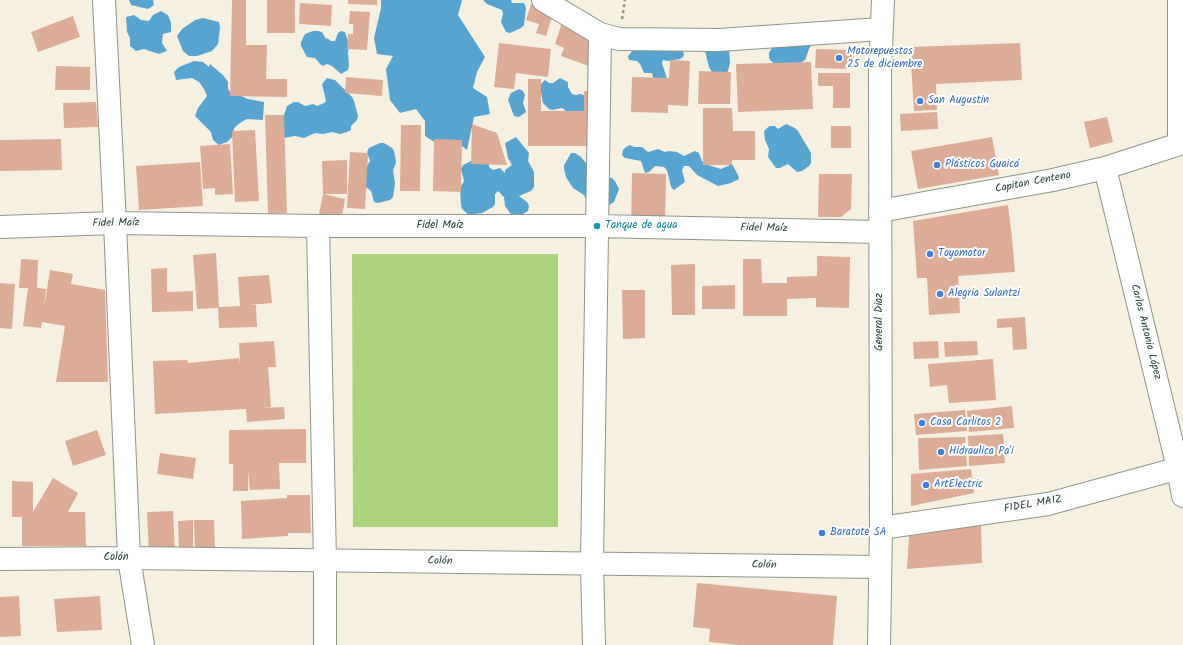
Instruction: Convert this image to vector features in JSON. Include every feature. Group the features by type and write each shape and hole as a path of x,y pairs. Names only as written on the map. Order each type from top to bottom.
{"street":[{"path":"104,0 129,558 143,645"},
{"path":"543,0 600,34 619,39 719,40 881,29"},
{"name":"General Diaz","path":"878,645 881,528 880,73 883,0"},
{"path":"1179,0 1181,143"},
{"path":"594,645 592,564 600,34"},
{"name":"Capitan Centeno","path":"880,221 1105,168 1181,143"},
{"name":"Carlos Antonio López","path":"1105,168 1180,467 1183,496"},
{"name":"Fidel Maíz","path":"0,227 115,223 318,226 597,226 880,221"},
{"path":"318,226 325,561 325,645"},
{"name":"FIDEL MAIZ","path":"881,528 1048,504 1180,467"},
{"name":"Colón","path":"0,559 129,558 880,567"}],"green space":[{"path":"352,254 558,254 558,527 353,527"}],"water":[{"path":"129,0 153,0 154,5 148,9 131,5"},
{"path":"381,0 462,0 458,15 485,57 477,72 473,88 487,97 490,114 474,117 467,150 454,140 439,145 425,136 425,121 416,109 400,113 390,100 386,69 393,56 377,54 374,38 381,8"},
{"path":"483,0 511,0 512,3 524,3 526,8 524,25 510,33 506,32 501,22 503,14 502,10 487,4"},
{"path":"161,11 168,15 171,23 171,32 163,34 162,43 167,51 159,54 144,49 136,51 130,46 126,17 134,15 141,20 149,21 153,15"},
{"path":"203,18 219,22 220,28 218,44 212,51 197,56 189,56 183,51 177,36 182,29 195,20"},
{"path":"313,31 322,32 326,39 327,38 331,41 335,41 338,33 341,31 345,32 349,44 348,70 341,74 332,66 327,64 323,66 315,58 307,57 301,46 301,42 305,34"},
{"path":"677,39 684,54 680,59 668,61 663,60 662,63 667,79 654,81 652,73 644,73 637,61 629,60 628,56 633,50"},
{"path":"812,41 805,60 794,67 779,66 769,58 769,53 773,46"},
{"path":"713,43 729,49 730,63 728,71 725,74 713,74 709,67 705,51"},
{"path":"194,61 203,62 209,67 210,64 223,75 228,82 228,89 233,96 241,96 264,102 263,120 247,119 240,123 234,128 233,136 227,142 219,145 213,140 211,132 195,116 198,108 207,96 204,89 199,82 192,78 176,80 174,72 179,67"},
{"path":"327,78 335,80 352,97 354,101 358,116 357,120 351,126 351,130 340,134 332,132 323,134 315,133 304,138 295,136 284,138 283,118 287,106 294,102 298,102 305,106 313,104 317,106 324,103 326,101 322,84"},
{"path":"560,78 568,82 568,87 572,94 584,95 586,100 594,107 570,118 562,108 552,110 549,109 543,103 540,86 545,80 549,83 553,83"},
{"path":"519,89 523,91 525,95 523,103 526,112 519,117 514,116 508,100 511,93"},
{"path":"786,124 798,131 811,153 811,163 802,171 797,172 788,164 780,168 776,168 768,157 769,149 765,140 764,131 770,126 775,126 778,129"},
{"path":"516,137 529,153 528,161 534,172 534,187 531,191 519,196 527,202 529,206 528,211 521,215 513,215 510,213 505,206 504,197 498,191 495,194 495,204 493,207 482,213 469,215 462,209 461,205 460,188 464,181 461,169 463,165 471,161 474,163 489,164 489,167 493,170 500,168 505,173 505,170 512,165 508,158 505,143"},
{"path":"380,143 384,143 392,148 396,163 393,170 395,183 393,197 390,200 378,203 374,202 371,191 365,186 364,171 370,161 367,152 369,148"},
{"path":"630,145 634,147 642,147 648,152 658,149 665,152 677,152 684,156 695,151 699,153 705,164 721,169 732,164 739,179 731,183 718,186 697,175 689,166 684,166 682,170 685,182 674,190 671,187 667,170 664,167 655,166 649,172 645,173 641,161 625,158 622,155 623,150"},
{"path":"571,153 575,153 581,157 589,167 603,177 612,178 615,181 619,189 614,202 604,208 589,206 584,195 573,188 566,177 564,169 564,165"}],"building":[{"path":"232,0 246,0 246,45 267,45 266,79 287,79 287,97 230,96"},
{"path":"267,0 295,0 295,33 267,33"},
{"path":"348,0 377,0 377,5 348,4"},
{"path":"300,3 332,5 331,26 299,24"},
{"path":"531,4 554,11 546,36 536,33 539,24 526,20"},
{"path":"350,11 370,12 367,50 347,49 348,34 353,34 353,24 349,24"},
{"path":"565,13 603,26 589,66 561,56 564,48 555,44"},
{"path":"73,16 80,37 38,52 31,32"},
{"path":"499,43 551,49 548,77 516,73 514,89 494,87"},
{"path":"1020,43 1022,80 936,84 937,110 914,111 910,47"},
{"path":"816,49 851,50 851,69 815,68"},
{"path":"670,60 690,61 688,106 668,105 668,113 631,112 632,77 669,78"},
{"path":"811,62 813,109 738,112 736,64"},
{"path":"56,66 90,67 90,90 55,90"},
{"path":"699,71 731,72 730,104 698,104"},
{"path":"818,73 850,73 850,108 833,108 833,86 818,86"},
{"path":"346,77 383,80 382,96 345,93"},
{"path":"528,79 541,79 541,111 584,111 584,91 606,91 606,146 528,146"},
{"path":"96,102 98,127 64,128 63,103"},
{"path":"703,108 732,108 733,131 755,131 755,160 732,160 732,165 703,165"},
{"path":"937,112 938,129 901,131 900,114"},
{"path":"265,115 284,115 287,213 268,214"},
{"path":"1107,117 1113,142 1090,148 1084,122"},
{"path":"472,124 497,133 507,165 471,164"},
{"path":"401,125 421,125 420,191 400,191"},
{"path":"831,126 851,126 851,148 831,148"},
{"path":"255,130 259,201 235,202 232,131"},
{"path":"992,137 999,175 918,189 911,151"},
{"path":"61,139 62,170 0,171 0,140"},
{"path":"434,139 462,140 461,192 433,191"},
{"path":"230,144 233,194 215,195 215,188 203,189 200,146"},
{"path":"350,152 368,153 365,209 347,208"},
{"path":"347,160 347,194 323,194 322,161"},
{"path":"200,162 203,206 139,210 136,166"},
{"path":"632,173 666,174 665,225 631,224"},
{"path":"819,174 852,174 851,209 841,217 818,217"},
{"path":"323,194 345,199 341,223 318,219"},
{"path":"1008,205 1015,272 958,276 960,313 929,315 927,278 917,278 913,221"},
{"path":"216,253 219,307 240,306 238,277 269,275 272,303 249,305 256,305 257,327 219,328 218,308 197,309 193,255"},
{"path":"817,256 850,257 849,308 816,307 816,298 787,299 787,316 743,316 743,259 761,259 762,283 787,283 787,277 817,276"},
{"path":"21,259 38,260 37,288 46,289 44,308 50,270 73,274 71,284 105,290 108,382 56,382 65,326 42,322 41,328 23,326 28,288 19,288"},
{"path":"695,264 695,315 672,315 671,265"},
{"path":"167,268 167,292 193,291 193,311 152,312 151,269"},
{"path":"0,283 15,284 12,329 0,328"},
{"path":"735,285 735,309 702,309 702,286"},
{"path":"622,290 645,290 645,338 623,339"},
{"path":"1025,317 1027,349 1013,350 1012,327 997,328 997,319"},
{"path":"274,341 276,367 268,367 271,407 263,408 284,407 285,419 247,422 246,409 155,414 153,361 187,360 188,363 239,358 240,365 239,343"},
{"path":"938,341 939,358 914,359 913,342"},
{"path":"977,341 978,355 945,357 944,342"},
{"path":"993,359 996,400 949,403 947,385 930,387 928,364"},
{"path":"1012,406 1014,428 969,432 967,411"},
{"path":"965,410 967,431 916,435 914,414"},
{"path":"306,429 306,463 279,463 280,489 250,490 248,471 248,491 233,491 233,464 229,464 229,430"},
{"path":"97,430 106,455 73,466 65,441"},
{"path":"1003,434 1005,463 969,466 968,436"},
{"path":"965,437 967,466 919,470 918,438"},
{"path":"160,453 196,458 193,479 157,474"},
{"path":"971,469 974,493 911,506 911,474"},
{"path":"53,478 78,493 68,512 85,512 86,546 22,546 22,517 12,517 12,481 33,482 33,512"},
{"path":"287,495 310,495 311,533 288,533 288,536 242,539 241,501 287,498"},
{"path":"173,511 175,554 149,554 147,512"},
{"path":"193,520 193,550 179,551 178,521"},
{"path":"194,520 214,520 215,548 195,549"},
{"path":"981,525 982,563 907,569 909,536"},
{"path":"697,583 837,596 833,645 739,645 709,642 710,629 693,627"},
{"path":"19,596 21,636 0,637 0,597"},
{"path":"100,596 102,630 57,632 54,599"}],"place":[{"name":"Motorepuestos 25 de diciembre","path":"839,58"},
{"name":"San Augustin","path":"920,101"},
{"name":"Plásticos Guaicá","path":"937,165"},
{"name":"Tanque de agua","path":"597,226"},
{"name":"Toyomotor","path":"930,254"},
{"name":"Alegria Sulantzi","path":"940,294"},
{"name":"Casa Carlitos 2","path":"922,423"},
{"name":"Hidraulica Pa'i","path":"941,452"},
{"name":"ArtElectric","path":"926,485"},
{"name":"Baratote SA","path":"822,533"}]}
